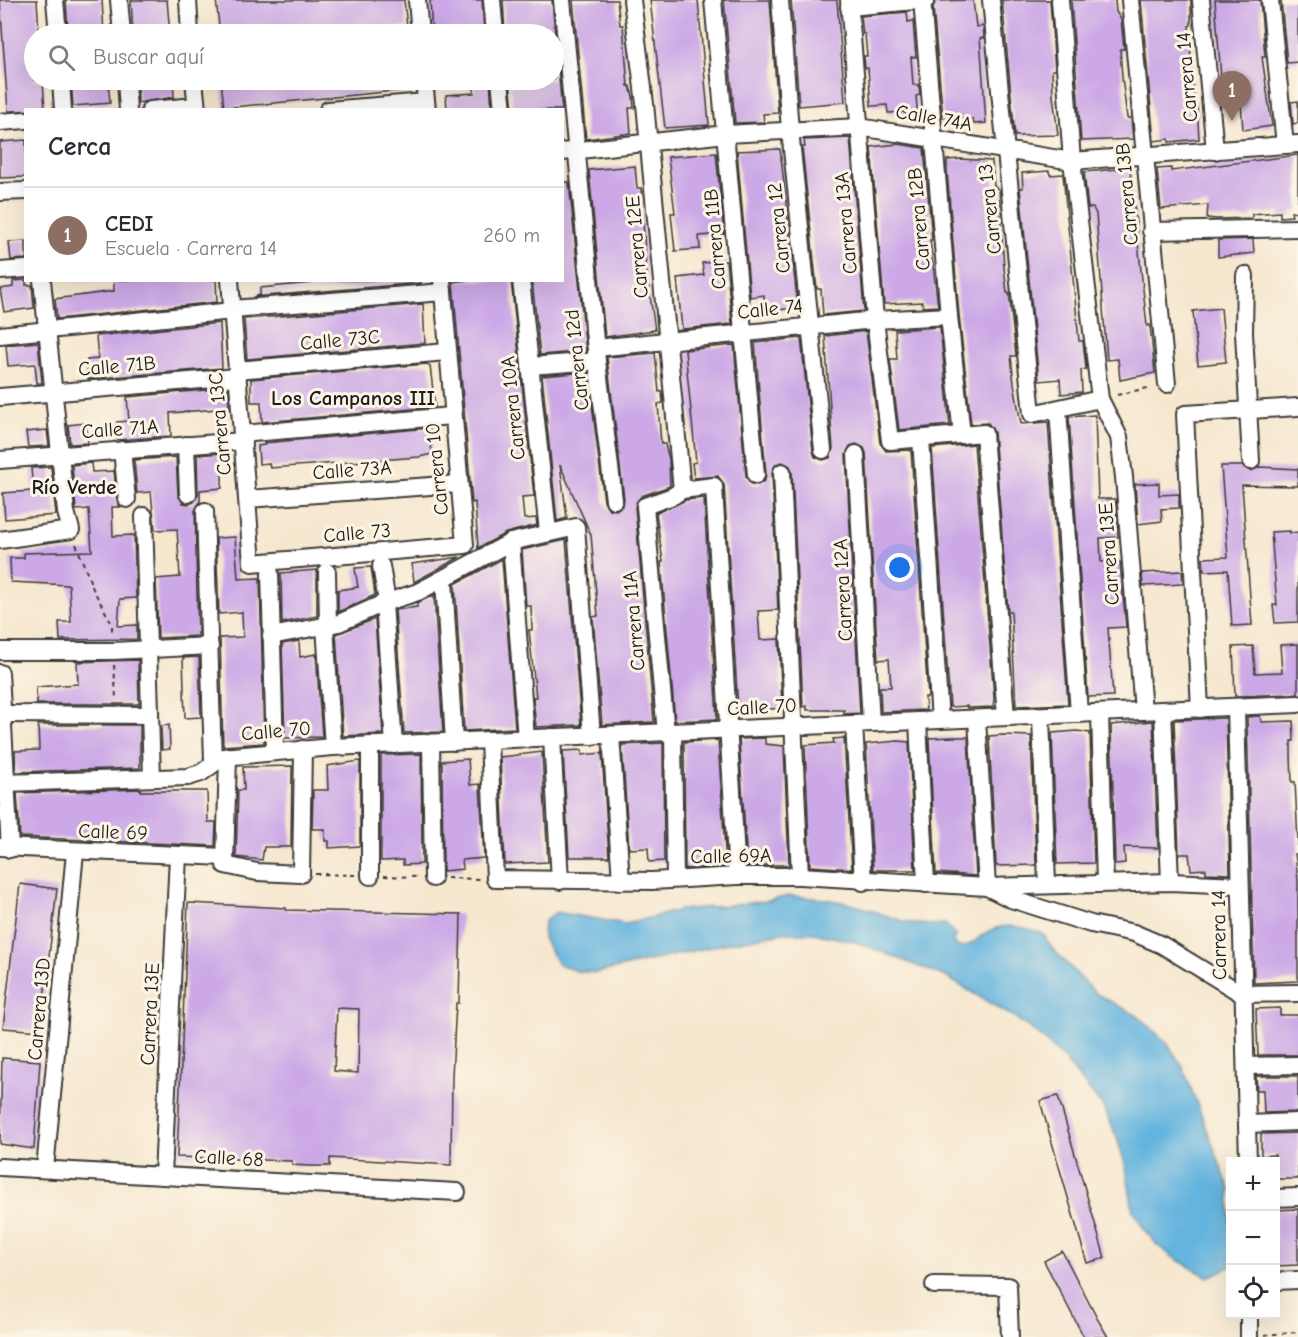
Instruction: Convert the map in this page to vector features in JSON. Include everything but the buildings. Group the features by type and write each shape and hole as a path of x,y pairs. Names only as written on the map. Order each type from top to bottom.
{"street":[{"path":"55,0 57,24"},
{"path":"119,0 121,24"},
{"path":"188,0 189,24"},
{"path":"417,0 419,24"},
{"path":"492,0 494,24"},
{"name":"Carrera 12d","path":"562,0 563,24"},
{"name":"Carrera 12E","path":"632,0 682,490"},
{"name":"Carrera 11B","path":"713,0 756,475"},
{"name":"Carrera 12","path":"780,0 790,130 823,450"},
{"path":"849,4 923,0"},
{"name":"Carrera 12B","path":"923,0 949,316 962,435"},
{"name":"Carrera 13","path":"991,0 1032,414 1058,409"},
{"path":"1060,0 1072,161 1100,399 1058,409 1079,714"},
{"name":"Carrera 13B","path":"1130,0 1167,384"},
{"name":"Carrera 14","path":"1201,0 1215,151"},
{"path":"1270,0 1292,145"},
{"name":"Carrera 13A","path":"849,4 875,320 890,441 921,439"},
{"name":"Carrera 12d","path":"564,43 569,151 597,354 614,500"},
{"path":"62,90 63,108"},
{"path":"127,90 128,108"},
{"path":"195,90 196,108"},
{"path":"378,108 427,106 425,90"},
{"path":"501,90 503,108"},
{"path":"0,122 24,120"},
{"name":"Calle 74A","path":"569,151 726,134 860,127 1072,161 1292,145"},
{"path":"0,192 24,190"},
{"path":"1151,231 1298,228"},
{"path":"0,271 24,269"},
{"path":"1245,274 1244,333 1251,461"},
{"path":"0,540 71,530 60,455 42,282"},
{"name":"Carrera 13C","path":"230,282 252,563"},
{"name":"Carrera 10A","path":"520,282 548,532"},
{"path":"0,335 442,286"},
{"name":"Carrera 10","path":"442,286 465,545"},
{"name":"Calle 74","path":"530,366 667,340 875,320 949,316"},
{"name":"Calle 73C","path":"237,374 447,352"},
{"name":"Calle 71B","path":"0,397 237,374"},
{"name":"Carrera 13E","path":"1100,399 1119,437 1143,711"},
{"path":"1200,709 1185,414 1298,407"},
{"name":"Calle 71A","path":"0,460 186,445 242,437 452,416"},
{"path":"940,720 921,439 984,433 1006,717"},
{"path":"186,445 188,494"},
{"path":"122,450 127,499"},
{"name":"Carrera 12A","path":"856,454 863,724 863,882"},
{"path":"782,472 800,876"},
{"name":"Calle 73A","path":"247,499 459,484"},
{"path":"682,490 714,486 737,876"},
{"name":"Carrera 11A","path":"675,879 669,733 645,506 673,496 682,490"},
{"path":"206,511 210,646 221,759 225,861 257,872 301,874 303,749"},
{"path":"144,516 152,778"},
{"path":"271,636 326,626 444,580 511,542 576,527 592,736"},
{"path":"511,542 526,739"},
{"name":"Calle 73","path":"252,563 465,545"},
{"path":"381,566 386,602 394,745"},
{"path":"327,572 326,626 333,747"},
{"path":"270,573 275,752"},
{"path":"444,580 454,742"},
{"path":"0,651 114,651 210,646"},
{"path":"0,673 5,783 5,848"},
{"name":"Calle 70","path":"221,759 303,749 370,745 1298,704"},
{"name":"Carrera 14","path":"1236,708 1248,1157"},
{"path":"1163,710 1170,882"},
{"path":"1101,713 1104,883"},
{"path":"2,714 150,715"},
{"path":"1041,716 1047,885"},
{"path":"977,719 987,887 1011,899 1091,924 1134,933 1162,945 1242,994 1298,993"},
{"path":"918,721 926,884"},
{"path":"611,735 621,881"},
{"path":"552,737 560,881"},
{"path":"489,740 495,879"},
{"path":"431,743 433,878"},
{"path":"370,745 370,876"},
{"path":"5,783 195,776 221,759"},
{"name":"Calle 69","path":"5,848 178,855 225,861"},
{"name":"Carrera 13D","path":"45,1169 75,852"},
{"name":"Carrera 13E","path":"163,1176 178,855"},
{"name":"Calle 69A","path":"495,879 621,881 800,876 863,882 987,887 1170,882 1239,885"},
{"path":"1246,1066 1298,1065"},
{"path":"1247,1124 1298,1122"},
{"name":"Calle 68","path":"0,1167 457,1192"},
{"path":"1280,1198 1298,1197"},
{"path":"1280,1281 1298,1280"},
{"path":"934,1285 1008,1286 1010,1337"},
{"path":"1249,1319 1249,1336"}],"path":[{"path":"1100,399 1167,384"},
{"path":"71,530 93,589 112,624 117,716"},
{"path":"301,874 495,879"},
{"path":"1249,1336 1298,1332"}],"water":[{"path":"788,896 816,898 843,902 902,921 933,925 945,924 956,936 952,940 958,947 971,944 987,932 1001,927 1029,929 1043,934 1052,948 1095,993 1138,1016 1167,1043 1183,1067 1226,1180 1226,1269 1208,1277 1158,1246 1133,1211 1126,1167 1116,1135 1103,1107 1063,1058 1040,1036 1014,1017 946,977 856,942 813,933 783,933 728,943 596,973 576,971 557,963 543,938 544,922 556,912 626,924 680,910 768,901"}],"place":[{"name":"CEDI","path":"1232,121"}],"district":[{"name":"Los Campanos III","path":"353,398"},
{"name":"Río Verde","path":"74,487"}]}
